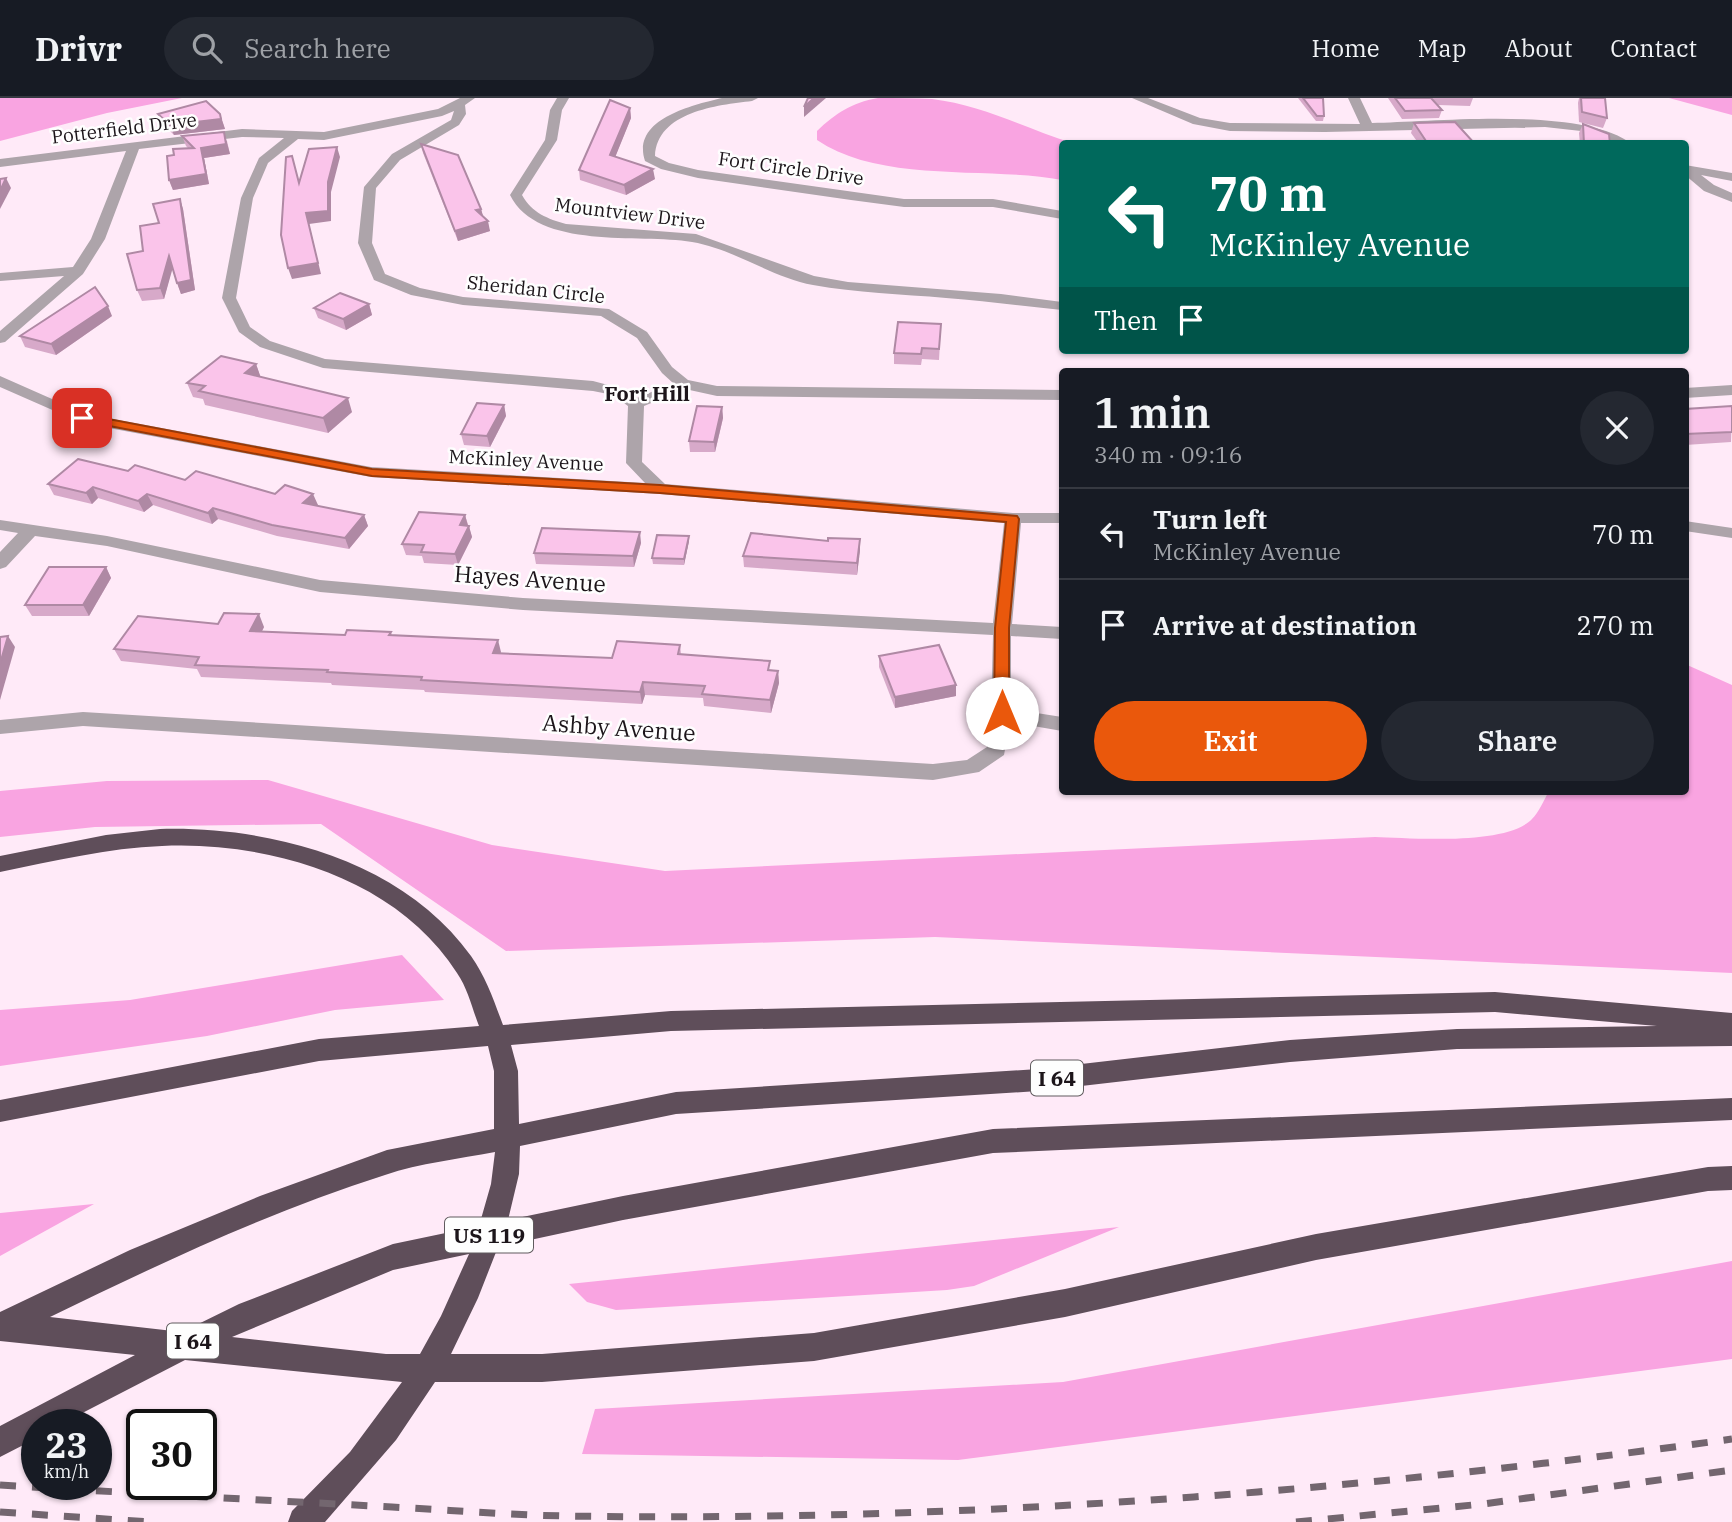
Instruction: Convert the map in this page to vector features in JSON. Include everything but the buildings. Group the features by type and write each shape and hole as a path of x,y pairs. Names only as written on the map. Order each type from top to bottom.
{"highway":[{"name":"US 119","path":"0,864 85,847 151,839 213,838 249,843 313,859 361,879 422,917 463,961 484,1004 506,1068 507,1172 495,1220 466,1300 411,1398 341,1486 303,1522"},
{"path":"0,1111 319,1050 671,1021 1495,1002 1732,1023"},
{"name":"I 64","path":"0,1326 140,1259 260,1208 387,1162 676,1103 1038,1080 1290,1051 1443,1040 1732,1036"},
{"name":"I 64","path":"0,1442 105,1384 249,1314 393,1257 623,1208 993,1141 1732,1109"},
{"path":"0,1326 386,1368 542,1368 678,1359 814,1347 1065,1303 1316,1247 1732,1178"}],"street":[{"name":"Mountview Drive","path":"563,98 556,110 551,140 516,195 529,215 544,222 565,228 696,238 811,280 848,286 988,296 1059,306"},
{"name":"Fort Circle Drive","path":"752,98 725,100 678,116 649,138 649,158 665,166 698,174 838,195 904,203 993,203 1059,214"},
{"path":"1138,98 1197,121 1230,127 1545,122 1583,128 1615,140"},
{"path":"1354,98 1367,126"},
{"name":"Potterfield Drive","path":"0,163 243,133 324,136 442,112 464,101"},
{"name":"Sheridan Circle","path":"464,101 455,122 396,157 370,187 365,243 379,277 416,292 463,301 604,312 642,335 667,370 683,384"},
{"path":"295,135 263,161 247,198 229,298 244,329 265,344 323,363 593,386 618,392 636,404"},
{"path":"0,339 78,271 98,239 134,147"},
{"path":"1689,169 1732,177"},
{"path":"1689,171 1709,188 1732,198"},
{"path":"0,277 78,271"},
{"name":"McKinley Avenue","path":"0,381 82,418 372,472 660,489 1013,519 1059,518"},
{"path":"636,404 683,384 717,391 1059,394"},
{"path":"1689,393 1732,390"},
{"path":"636,404 634,463 660,489"},
{"name":"Ashby Avenue","path":"0,727 83,719 933,772 972,767 997,750 1002,713 1002,628 1013,519"},
{"name":"Hayes Avenue","path":"0,525 107,541 320,586 523,604 1059,633"},
{"path":"1689,527 1732,533"},
{"path":"0,563 30,531"},
{"path":"1002,713 1059,723"}],"shaded area":[{"path":"0,98 182,98 107,113 0,141"},
{"path":"878,98 950,102 1064,140 1059,140 1059,180 936,171 872,163 843,154 817,140 817,131 838,114"},
{"path":"1669,98 1732,98 1732,115"},
{"path":"1689,666 1732,685 1732,973 935,937 506,951 321,824 95,827 0,837 0,791 107,781 268,780 492,845 665,871 1375,837 1480,837 1519,828 1532,819 1547,795 1689,795"},
{"path":"402,955 444,1000 335,1010 207,1036 0,1066 0,1010 130,1000"},
{"path":"94,1204 0,1256 0,1213"},
{"path":"1119,1227 974,1286 947,1290 616,1310 587,1302 569,1284"},
{"path":"1732,1261 1732,1359 958,1460 582,1454 595,1409 1063,1382"}],"railway":[{"path":"0,1485 544,1515 713,1517 859,1514 1005,1509 1297,1489 1442,1475 1732,1439"},
{"path":"1296,1522 1483,1504 1732,1470"},
{"path":"0,1512 151,1522"}],"district":[{"name":"Fort Hill","path":"647,393"}],"route":[{"path":"82,418 372,472 660,489 1013,519 1002,628 1002,713"}]}
